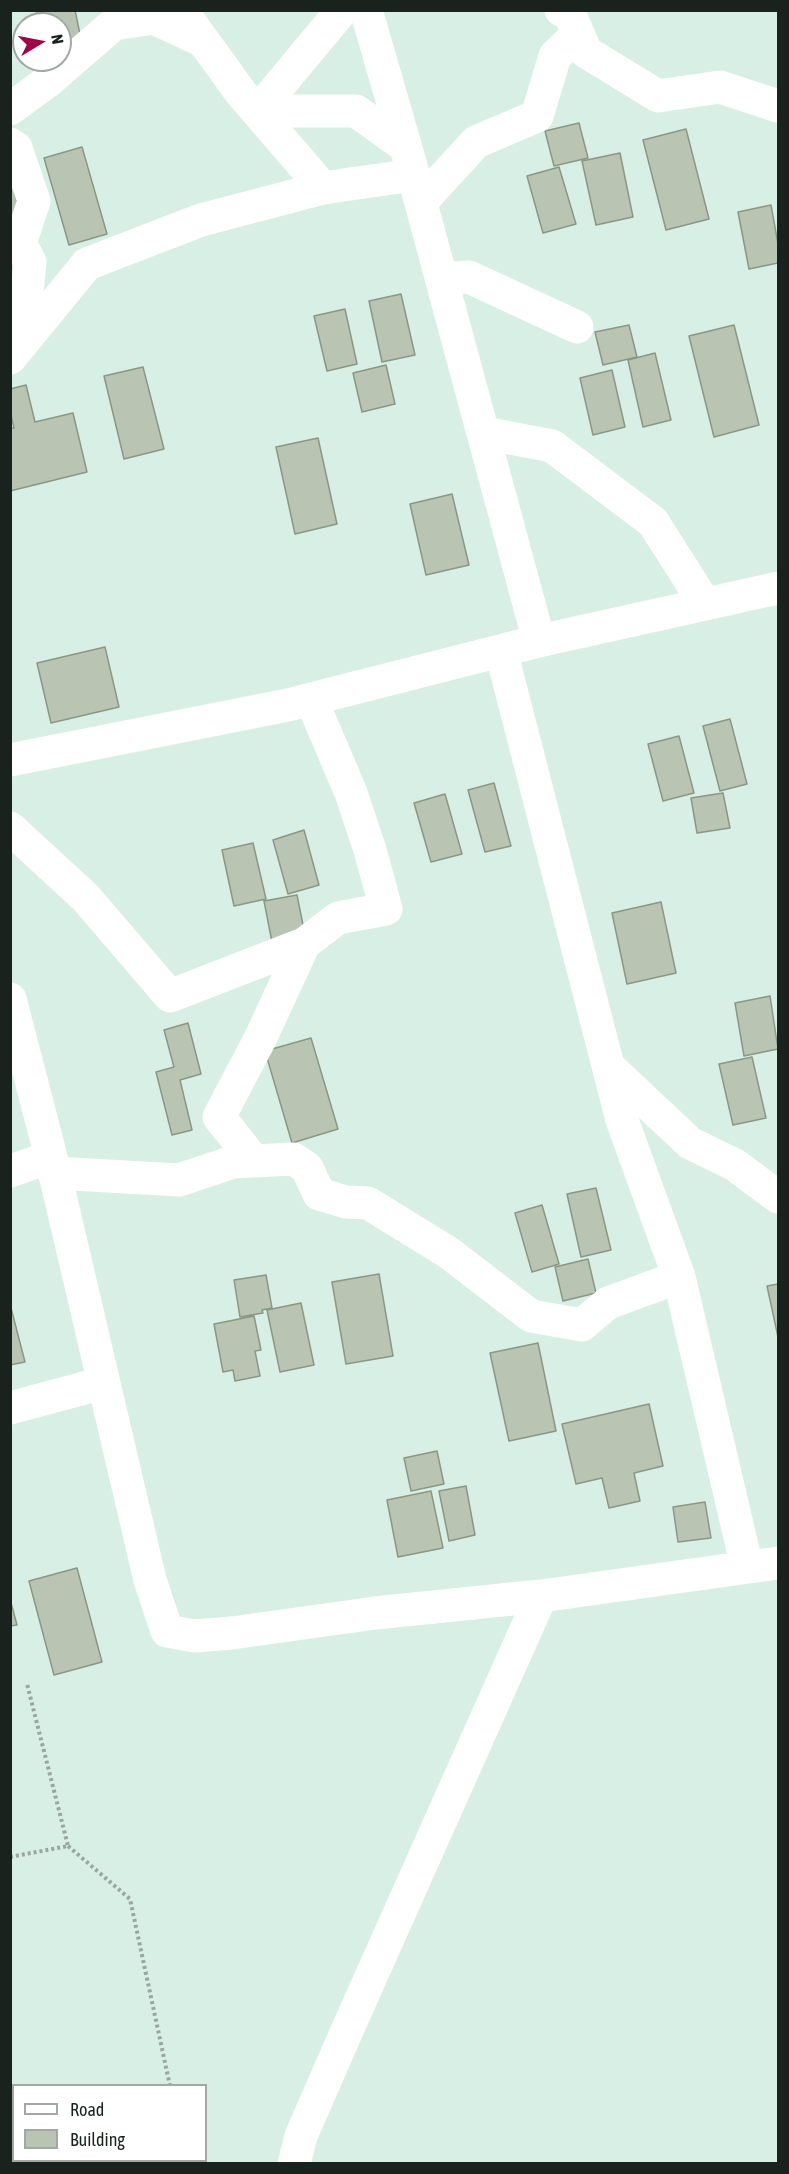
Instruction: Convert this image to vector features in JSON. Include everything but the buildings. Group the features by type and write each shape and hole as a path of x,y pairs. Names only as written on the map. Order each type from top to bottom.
{"street":[{"path":"181,10 258,111 323,188"},
{"path":"258,111 342,10"},
{"path":"366,10 540,641"},
{"path":"569,17 586,52 658,96 720,87 778,106"},
{"path":"16,351 87,264 201,220 323,188 413,174 476,142 537,116 569,17"},
{"path":"10,109 47,82 114,24 154,18 204,42"},
{"path":"356,111 382,64"},
{"path":"258,111 356,111 413,174"},
{"path":"12,140 34,201 20,243 30,262 16,351"},
{"path":"442,279 469,277 577,327"},
{"path":"484,434 552,446 653,522 705,604"},
{"path":"10,760 311,699 540,641 778,588"},
{"path":"10,999 52,1165 150,1580 167,1631 195,1636 375,1613 541,1596 763,1565 679,1277 622,1120 501,651"},
{"path":"10,828 86,898 170,996 304,944 338,918 386,909 351,793 311,699"},
{"path":"254,1161 219,1117 260,1039 304,944"},
{"path":"609,1067 690,1143 735,1165 778,1197"},
{"path":"10,1171 52,1165 179,1180 233,1162 294,1159 307,1168 319,1194 345,1202 368,1203 449,1253 531,1316 582,1325 608,1303 679,1277"},
{"path":"10,1408 103,1383"},
{"path":"294,2163 301,2136 363,1993 541,1596"}],"path":[{"path":"27,1684 68,1846 130,1899 170,2084"},
{"path":"10,1857 68,1846"}]}
